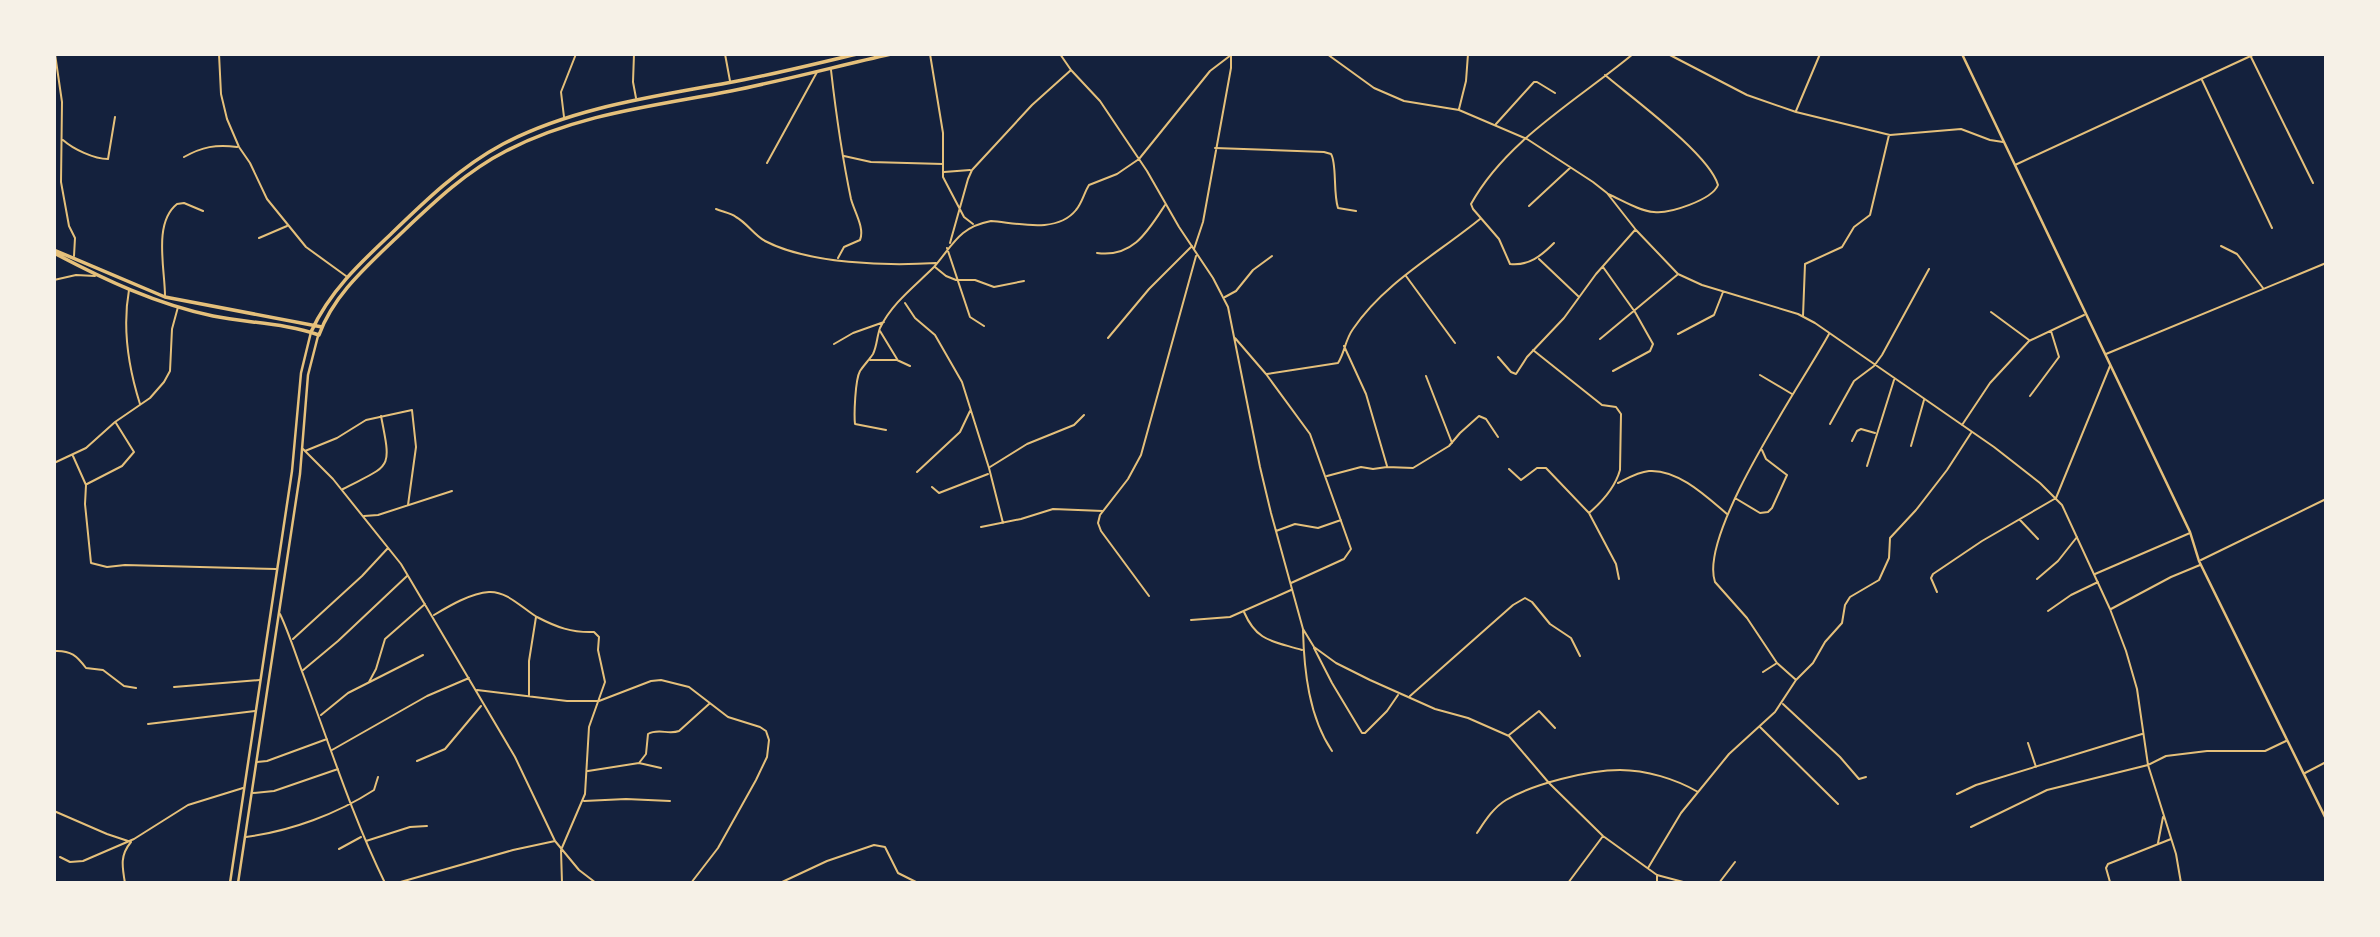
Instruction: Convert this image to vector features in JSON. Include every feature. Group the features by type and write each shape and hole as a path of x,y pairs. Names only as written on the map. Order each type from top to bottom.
{"main road":[{"path":"311,332 346,276 438,189 501,145 564,118 637,99 857,54"},
{"path":"54,251 96,276 178,307 212,316 319,335 321,327 353,280 466,175 504,152 567,125 600,115 733,90 891,54"},
{"path":"54,251 74,257 165,297 321,327"}],"street":[{"path":"55,54 62,102 61,182 69,226 75,238 74,257"},
{"path":"219,54 221,94 227,119 239,148 250,163 272,207 306,247 346,276"},
{"path":"564,118 561,92 576,54"},
{"path":"634,54 633,82 637,99"},
{"path":"725,54 730,82"},
{"path":"930,54 943,133 945,184 955,196 964,217 974,224"},
{"path":"1060,54 1100,101 1139,159 1224,298 1235,337 1260,467 1303,629 1362,733 1387,711 1399,693"},
{"path":"1327,54 1364,82 1394,96 1459,110 1527,139 1607,193 1654,212 1699,201 1711,194 1718,185 1687,144 1605,75"},
{"path":"1459,110 1466,81 1468,54"},
{"path":"1554,243 1539,258 1510,264 1499,239 1472,207 1476,194 1492,173 1527,139 1568,103 1633,54"},
{"path":"1668,54 1747,95 1796,112 1889,135 1961,129 1990,140 2004,142"},
{"path":"1796,112 1820,54"},
{"path":"1962,54 2190,533 2200,563 2326,819"},
{"path":"2015,165 2255,54"},
{"path":"1194,250 1203,222 1231,55"},
{"path":"886,430 859,426 854,422 857,407 856,379 874,352 879,330 897,303 935,264 947,247 974,224 991,220 1040,225 1061,220 1078,208 1089,185 1117,174 1139,159 1210,71 1231,55"},
{"path":"2251,56 2313,183"},
{"path":"831,68 843,156 853,208 862,237 844,247 838,259"},
{"path":"950,244 972,170 1014,123 1071,70"},
{"path":"767,163 817,72"},
{"path":"2202,79 2272,228"},
{"path":"54,82 60,81"},
{"path":"1495,125 1534,82 1555,93"},
{"path":"63,140 70,147 108,159 115,117"},
{"path":"1802,317 1805,264 1842,247 1854,227 1870,215 1889,135"},
{"path":"184,157 214,145 239,148"},
{"path":"62,152 70,147"},
{"path":"1215,148 1331,154 1335,161 1338,208 1356,211"},
{"path":"843,156 871,162 943,163"},
{"path":"1529,206 1570,167"},
{"path":"943,172 972,170"},
{"path":"1607,193 1636,230 1678,274 1802,317 2012,460 2062,505 2110,609 2132,670 2148,765 2171,839 2181,883"},
{"path":"165,297 163,249 166,218 177,204 184,203 203,211"},
{"path":"1097,253 1107,255 1138,244 1166,205"},
{"path":"716,209 735,216 752,232 786,249 838,259 935,264 946,276 956,280 975,281 994,287 1024,281"},
{"path":"1266,374 1338,363 1344,345 1357,323 1406,275 1481,218"},
{"path":"259,238 288,225"},
{"path":"1498,357 1514,374 1636,230"},
{"path":"1108,338 1149,289 1192,246"},
{"path":"2221,246 2237,254 2264,289"},
{"path":"947,247 970,317 984,326"},
{"path":"1149,596 1101,531 1098,523 1103,511 1128,479 1141,455 1182,300 1197,254"},
{"path":"1224,298 1236,292 1253,270 1272,256"},
{"path":"1539,258 1579,298"},
{"path":"2105,354 2326,262"},
{"path":"1603,267 1635,312 1653,344 1653,348 1613,371"},
{"path":"1830,424 1854,382 1874,366 1930,269"},
{"path":"1600,340 1678,274"},
{"path":"54,280 76,275 96,276"},
{"path":"1406,275 1455,343"},
{"path":"129,290 125,308 125,343 140,405"},
{"path":"1678,334 1714,315 1723,290"},
{"path":"905,303 909,291"},
{"path":"897,303 905,303"},
{"path":"905,303 915,318 935,335 962,382 1003,523"},
{"path":"54,463 73,456 94,442 115,422 150,398 170,371 172,329 178,307"},
{"path":"1991,312 2029,341"},
{"path":"1961,426 1990,383 2029,341 2085,314"},
{"path":"834,344 853,333 884,322"},
{"path":"879,330 897,360"},
{"path":"2030,396 2059,357 2050,330"},
{"path":"230,883 292,471 301,373 311,332"},
{"path":"1796,680 1777,663 1754,627 1715,582 1713,576 1717,545 1735,497 1829,334"},
{"path":"238,883 304,450 308,375 319,335"},
{"path":"1235,337 1310,434 1351,549 1344,559 1291,583"},
{"path":"1344,345 1366,394 1387,467"},
{"path":"1533,350 1602,405 1619,410 1620,470 1616,484"},
{"path":"869,360 897,360 910,366"},
{"path":"1937,592 1932,582 1933,574 1982,541 2056,498 2110,366"},
{"path":"1760,375 1792,394"},
{"path":"1426,376 1452,444"},
{"path":"1867,466 1894,380"},
{"path":"1911,446 1925,400"},
{"path":"304,450 337,438 366,421 412,410 416,447 408,505"},
{"path":"917,472 960,432 971,410"},
{"path":"989,468 1027,443 1074,425 1084,415"},
{"path":"342,490 376,471 387,460 381,416"},
{"path":"1325,477 1352,468 1413,468 1452,444 1472,421 1482,416 1498,437"},
{"path":"86,485 122,466 134,452 115,422"},
{"path":"1852,441 1855,433 1861,429 1876,434"},
{"path":"1647,870 1681,813 1729,754 1782,703 1796,680 1813,663 1825,642 1842,623 1850,597 1879,580 1889,558 1890,538 1947,470 1972,432"},
{"path":"1735,497 1760,513 1768,512 1772,508 1787,475 1766,459 1762,449"},
{"path":"304,450 342,490 408,575 515,757 555,841 579,870 596,883"},
{"path":"73,456 86,485 91,563 107,567 133,565 276,569"},
{"path":"1509,469 1521,480 1537,468 1546,468 1589,513 1616,564 1619,579"},
{"path":"1589,513 1616,484 1651,471 1663,473 1698,490 1728,514"},
{"path":"932,487 939,493 947,492 990,473"},
{"path":"363,516 378,515 452,491"},
{"path":"2110,609 2326,499"},
{"path":"981,527 1053,509 1103,511"},
{"path":"1276,531 1300,523 1318,528 1342,520"},
{"path":"2019,520 2038,539"},
{"path":"2094,575 2190,533"},
{"path":"2038,579 2058,561 2077,537"},
{"path":"292,639 362,576 388,548"},
{"path":"302,671 408,575"},
{"path":"2049,611 2071,595 2098,582"},
{"path":"1191,620 1230,617 1292,590"},
{"path":"433,615 489,592 502,593 536,616 564,630 597,634 606,682 589,727 583,800 561,850 562,883"},
{"path":"1409,698 1525,598 1532,602 1550,624 1571,638 1580,656"},
{"path":"368,682 376,669 385,639 425,604"},
{"path":"279,612 292,639 362,836 385,883"},
{"path":"1244,612 1250,626 1263,638 1303,650"},
{"path":"529,695 529,661 536,616"},
{"path":"1303,629 1303,650 1315,718 1332,751"},
{"path":"1314,647 1336,663 1409,698 1488,725 1508,736 1549,783 1603,836 1647,870 1687,883"},
{"path":"54,651 69,652 80,658 86,668 103,670 124,685 136,688"},
{"path":"320,716 348,694 422,654"},
{"path":"1763,672 1777,663"},
{"path":"332,750 400,710 469,678"},
{"path":"174,687 261,680"},
{"path":"476,690 567,701 599,701 661,680 690,687 728,717 766,731 769,740 767,757 756,780 718,849 691,883"},
{"path":"1782,703 1840,757 1855,776 1859,779 1866,777"},
{"path":"417,761 444,749 483,704"},
{"path":"639,763 646,754 648,734 657,731 679,731 710,704"},
{"path":"148,724 256,711"},
{"path":"1508,736 1539,711 1555,728"},
{"path":"1760,727 1838,804"},
{"path":"1957,793 2143,734"},
{"path":"256,762 267,761 327,739"},
{"path":"1972,827 2052,789 2148,765 2177,754 2238,749 2265,751 2288,740"},
{"path":"2028,743 2036,768"},
{"path":"2304,773 2326,762"},
{"path":"587,771 639,763 661,768"},
{"path":"252,793 274,791 338,769"},
{"path":"1478,833 1489,815 1506,800 1549,783 1576,776 1622,770 1671,779 1699,793"},
{"path":"245,837 275,831 352,804 374,790 378,777"},
{"path":"60,857 70,862 83,861 134,839 188,805 243,788"},
{"path":"583,800 670,801"},
{"path":"54,811 129,841"},
{"path":"2158,844 2163,815"},
{"path":"365,842 410,827 427,826"},
{"path":"339,849 362,836"},
{"path":"1567,883 1580,870 1603,836"},
{"path":"125,883 121,861 123,852 134,839"},
{"path":"2110,882 2106,868 2108,864 2171,839"},
{"path":"397,883 555,841"},
{"path":"780,883 827,861 874,845 885,847 898,873 918,883"},
{"path":"1718,883 1735,862"},
{"path":"1657,875 1657,883"}]}
